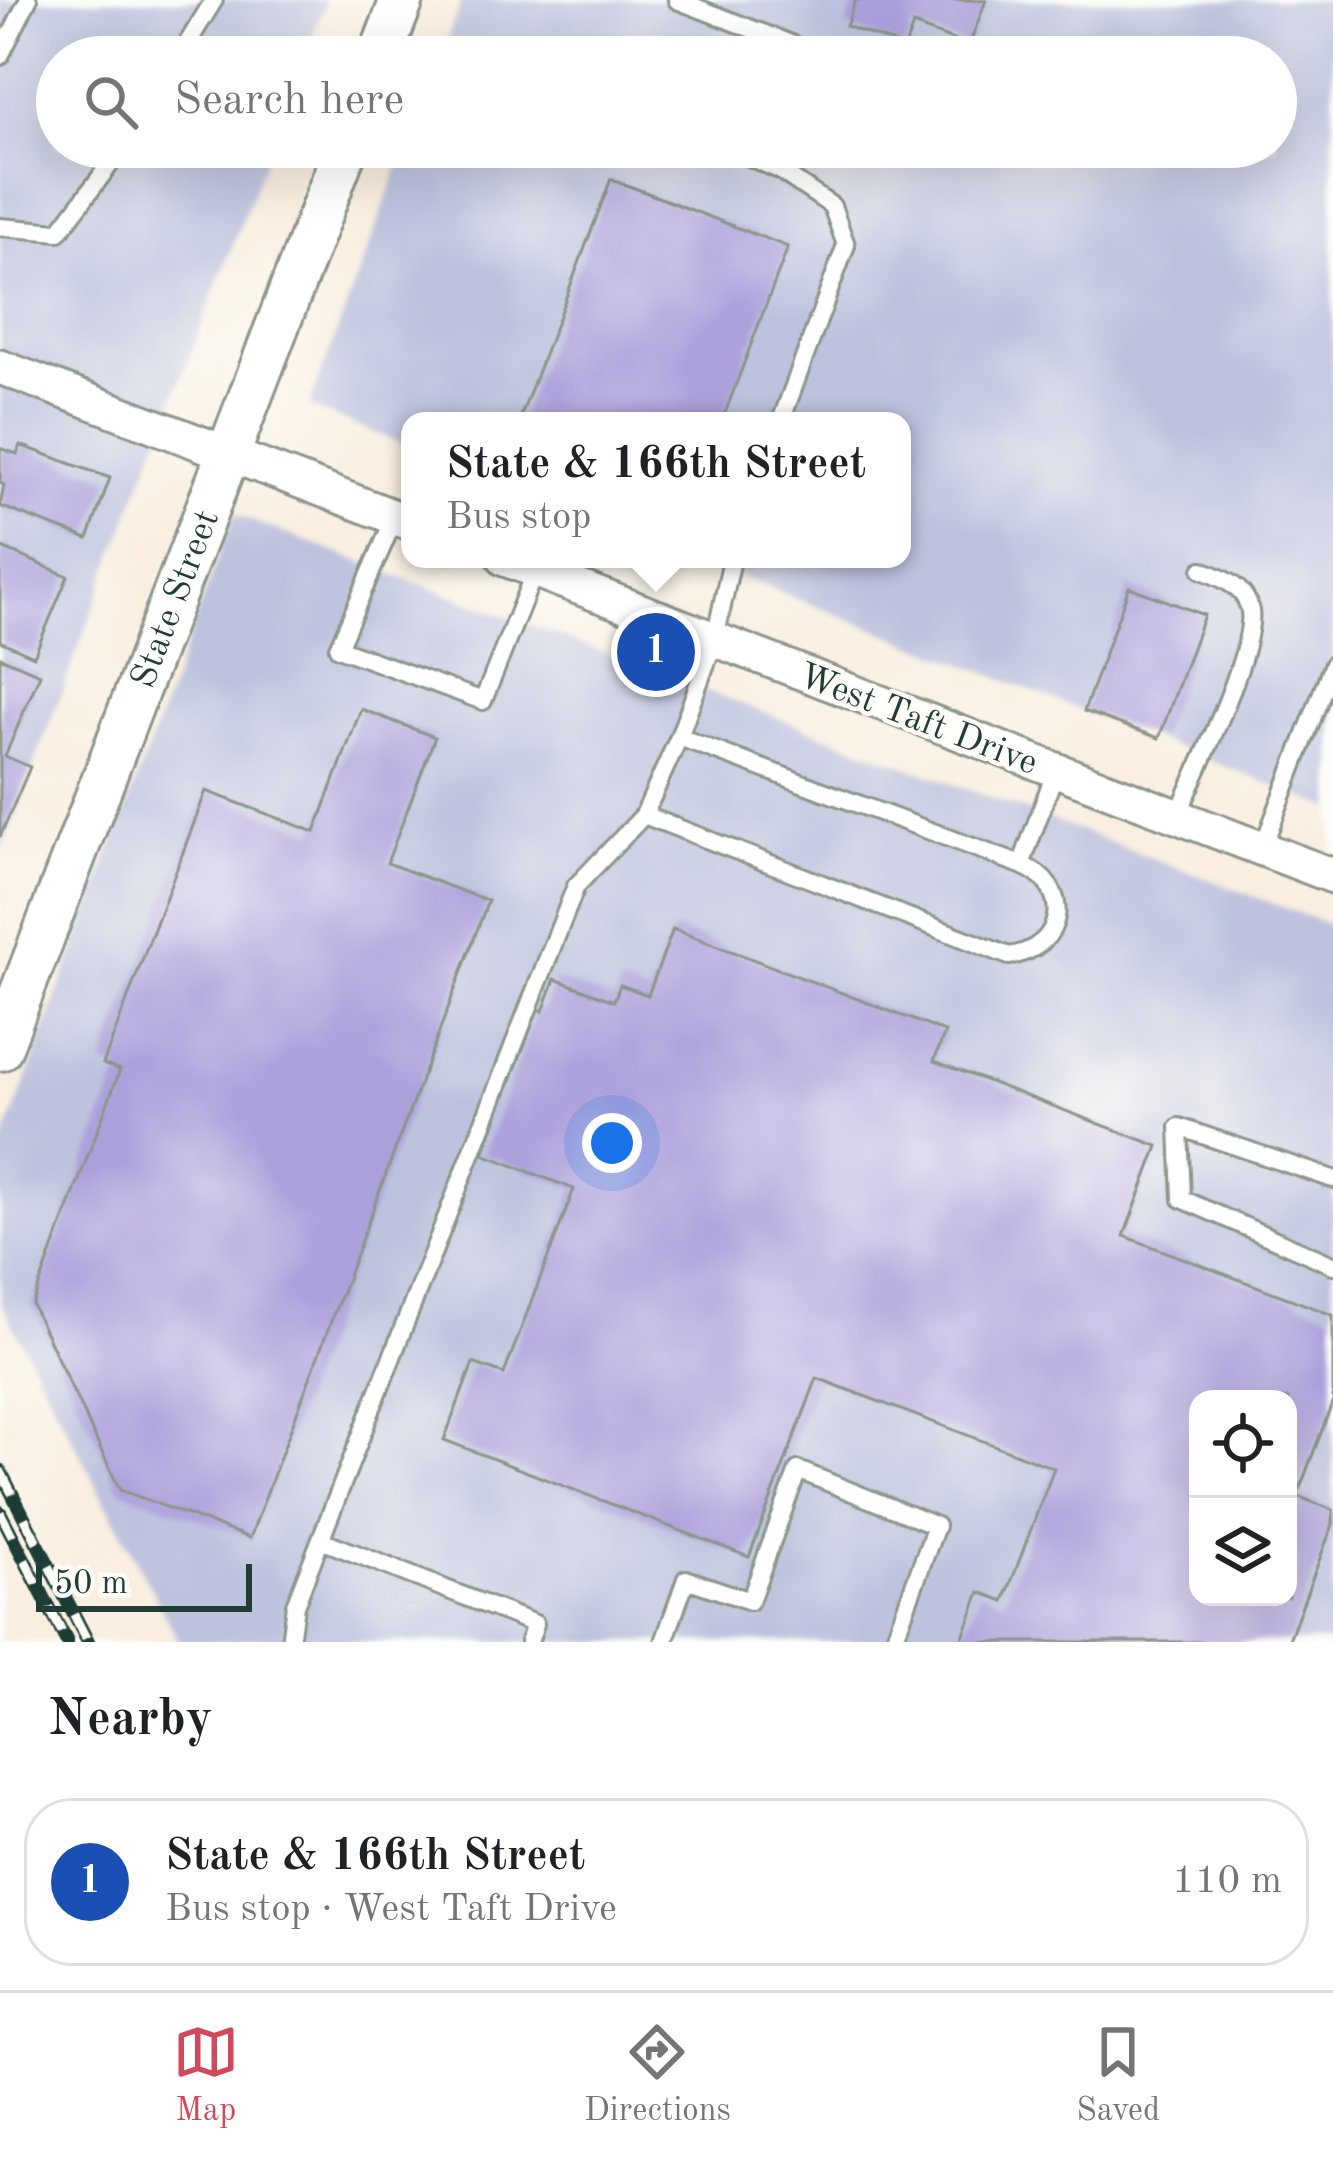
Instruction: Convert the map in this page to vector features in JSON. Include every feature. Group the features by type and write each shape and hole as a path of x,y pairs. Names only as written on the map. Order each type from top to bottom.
{"street":[{"path":"388,36 402,0"},
{"name":"State Street","path":"0,1048 338,168"},
{"path":"0,367 401,519"},
{"name":"West Taft Drive","path":"528,568 1333,876"}],"lane":[{"path":"0,56 28,0"},
{"path":"192,36 214,0"},
{"path":"677,0 770,36"},
{"path":"0,227 59,232 107,168"},
{"path":"774,168 832,206 846,245 784,412"},
{"path":"401,524 338,648 483,701 519,568"},
{"path":"290,1642 296,1605 576,886 644,815 715,639 730,568"},
{"path":"1177,817 1247,644 1250,608 1233,583 1202,570"},
{"path":"1262,849 1333,664"},
{"path":"644,815 1009,956 1024,954 1049,936 1057,908 1046,880 1021,865 679,737"},
{"path":"1021,865 1056,770"},
{"path":"1333,1179 1179,1127 1182,1198 1333,1265"},
{"path":"664,1642 686,1579 750,1601 798,1470 936,1526 893,1642"},
{"path":"321,1540 535,1624 529,1642"}],"shaded area":[{"path":"0,0 326,0 312,36 36,36 36,168 262,168 0,853"},
{"path":"462,0 1333,0 1333,809 719,568 911,568 911,412 401,412 401,443 309,407 398,168 1297,168 1297,36 448,36"},
{"path":"234,514 1333,926 1333,1642 179,1642 0,1301 0,1152"}],"building":[{"path":"856,0 986,0 973,36 942,36 913,25 909,36 874,36 846,26"},
{"path":"611,179 788,247 725,412 522,412"},
{"path":"20,445 110,478 88,539 0,506 4,485 0,483 0,448 17,454"},
{"path":"0,547 68,576 34,656 0,641"},
{"path":"1129,587 1204,615 1159,738 1084,711"},
{"path":"0,657 40,674 5,756 30,767 0,837"},
{"path":"361,709 435,737 387,863 488,901 250,1538 120,1490 32,1305 120,1070 103,1064 206,791 315,832"},
{"path":"673,929 945,1032 934,1061 1158,1146 1124,1236 1333,1315 1333,1401 1297,1496 1333,1510 1333,1524 1288,1642 961,1642 980,1592 1004,1601 1054,1468 817,1378 749,1557 444,1440 473,1363 504,1374 574,1189 483,1154 538,1009 543,1011 555,979 614,1001 620,985 648,995"}],"railway":[{"path":"0,1470 88,1642"},
{"path":"0,1512 67,1642"}],"place":[{"name":"State & 166th Street","path":"656,652"}]}
